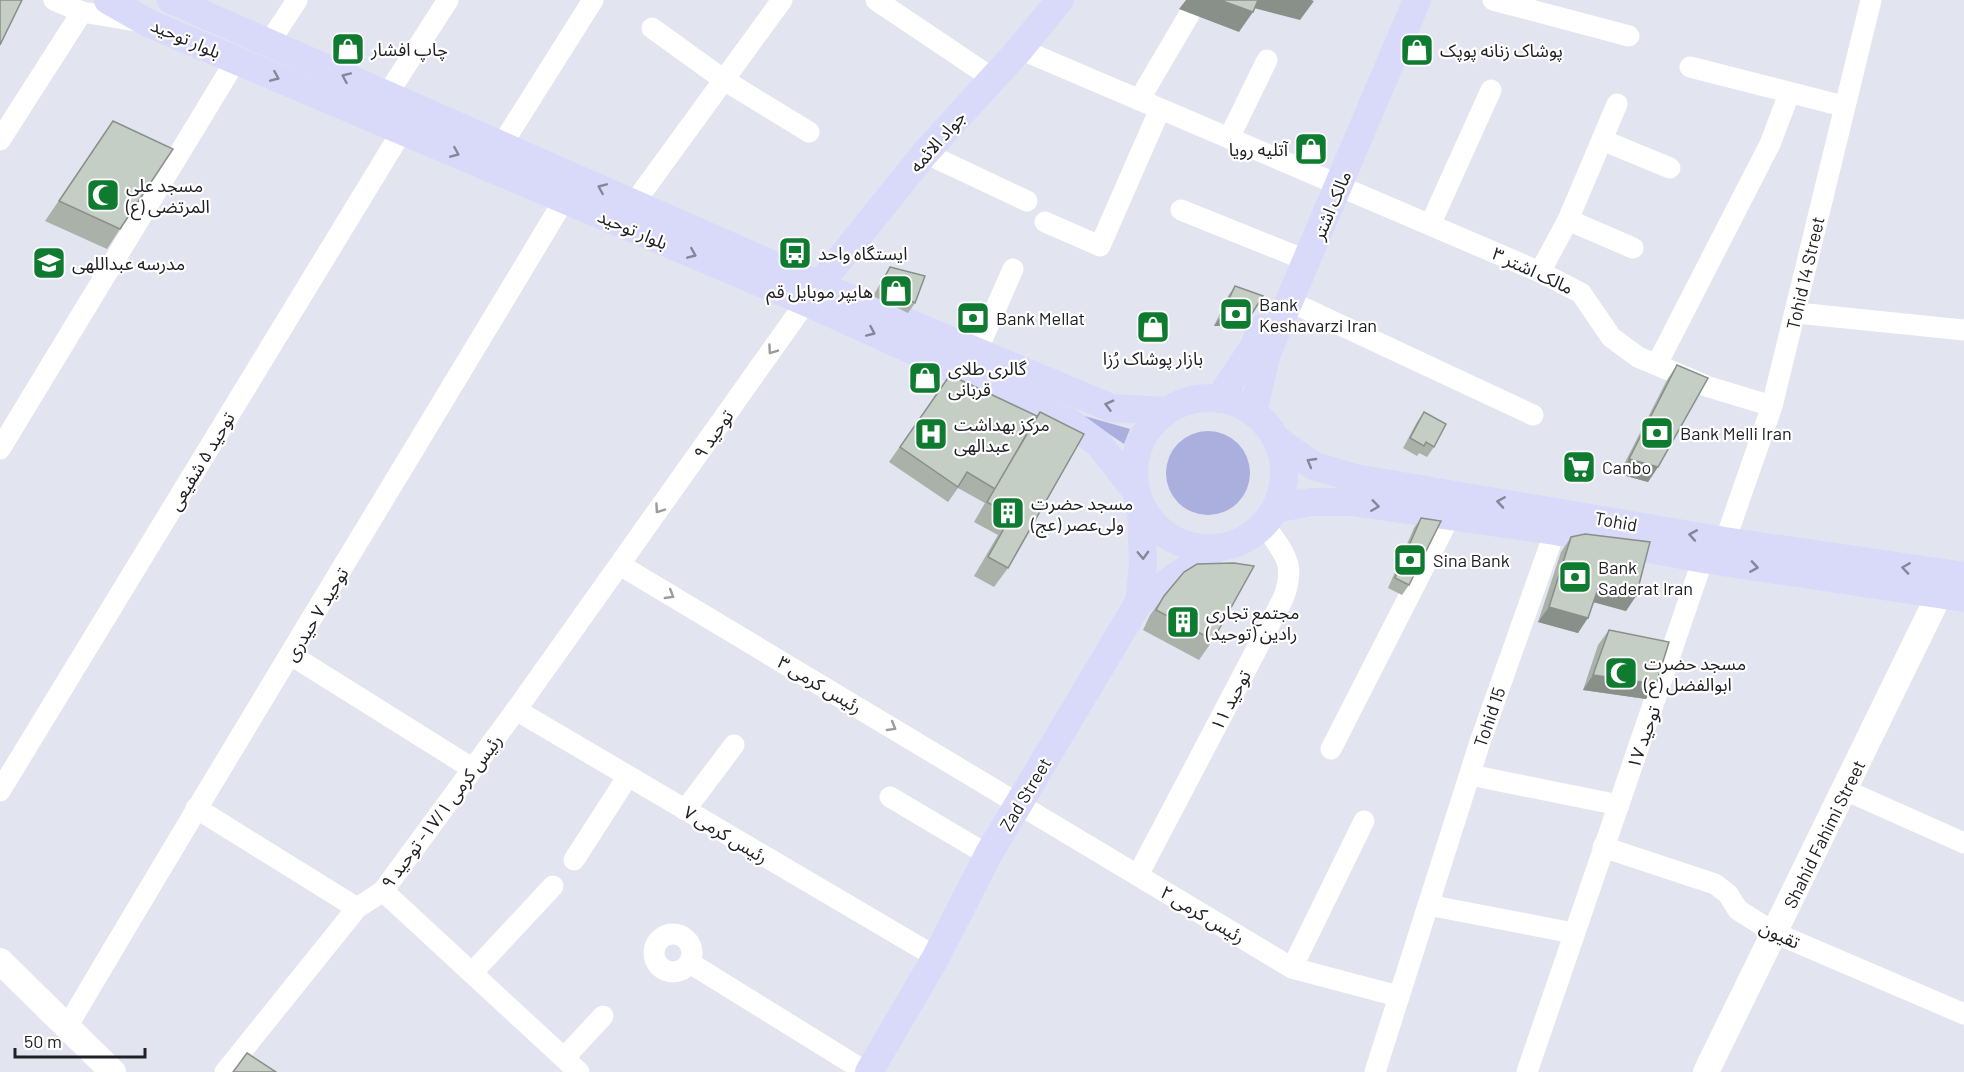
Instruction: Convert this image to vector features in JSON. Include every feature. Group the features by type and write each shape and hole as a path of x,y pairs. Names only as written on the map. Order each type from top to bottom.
{"main road":[{"name":"بلوار توحید","path":"108,0 148,23 564,200 812,293 976,351 1111,408 1167,411"},
{"name":"بلوار توحید","path":"171,0 501,146 635,202 1068,421 1099,444 1138,499"},
{"name":"جواد الائمه","path":"812,293 925,153 1020,49 1060,0"},
{"name":"مالک اشتر","path":"1253,412 1267,353 1289,301 1400,0"},
{"name":"مالک اشتر","path":"1219,399 1254,348 1293,255 1332,183 1417,0"},
{"path":"1139,602 1217,548 1251,536 1270,517 1284,474 1282,457 1276,439 1253,412 1219,399 1201,399 1183,403 1167,411 1153,423 1136,454 1133,472 1138,499 1151,523 1165,535 1190,546 1217,548"},
{"name":"Tohid","path":"1276,439 1314,466 1355,478 1725,541 1964,576"},
{"name":"Zad Street","path":"868,1072 936,957 988,855 1139,602 1143,565 1138,499"},
{"name":"Tohid","path":"1270,517 1311,502 1352,502 1555,531 1703,559 1951,596"}],"street":[{"path":"54,0 82,12 148,23"},
{"path":"269,43 297,0"},
{"path":"387,95 448,0"},
{"path":"501,146 593,0"},
{"path":"635,202 782,0"},
{"path":"876,0 992,78"},
{"path":"1493,0 1629,36"},
{"name":"Tohid 14 Street","path":"1725,541 1772,406 1797,313 1843,106 1871,0"},
{"path":"0,140 82,12"},
{"path":"1139,100 1189,15"},
{"path":"652,28 724,80 809,132"},
{"name":"مالک اشتر ۳","path":"1020,49 1540,272 1581,293 1611,337 1638,357 1709,387 1772,406"},
{"path":"0,450 236,60"},
{"path":"1228,138 1267,60"},
{"path":"1690,68 1843,106"},
{"path":"1430,225 1491,90"},
{"path":"1657,364 1770,144 1790,94"},
{"path":"1540,272 1568,220 1617,104"},
{"path":"1045,222 1100,246 1160,109"},
{"name":"توحید ۵ شفیعی","path":"0,791 402,131"},
{"path":"1602,140 1670,168"},
{"path":"925,153 1027,201"},
{"name":"توحید ۷ حیدری","path":"67,1027 196,808 291,655 564,200"},
{"path":"1181,210 1293,255"},
{"path":"1568,220 1633,248"},
{"path":"976,351 1013,269"},
{"name":"توحید ۹","path":"620,565 812,293"},
{"path":"1289,301 1533,415"},
{"path":"1797,313 1964,330"},
{"path":"1331,749 1450,516"},
{"name":"توحید ۱۱","path":"1138,875 1283,599 1290,580 1288,560 1270,517"},
{"name":"Tohid 15","path":"1375,1072 1470,775 1555,531"},
{"name":"توحید ۱۷","path":"1527,1072 1703,559"},
{"name":"رئیس کرمی ۱۷/۱- توحید ۹","path":"225,1072 357,908 383,891 620,565"},
{"name":"رئیس کرمی ۳","path":"620,565 1020,803"},
{"name":"Shahid Fahimi Street","path":"1706,1072 1845,790 1951,596"},
{"path":"291,655 473,769"},
{"name":"رئیس کرمی ۷","path":"516,710 936,957"},
{"path":"685,810 734,745"},
{"path":"1470,775 1619,804"},
{"path":"574,860 628,776"},
{"path":"1845,790 1964,843"},
{"path":"890,797 988,855"},
{"name":"رئیس کرمی ۲","path":"1020,803 1292,968 1398,996"},
{"path":"196,808 357,908"},
{"path":"1292,968 1364,821"},
{"name":"تقیون","path":"1603,847 1715,884 1728,894 1738,910 1775,933 1964,1014"},
{"path":"472,973 553,886"},
{"path":"383,891 572,1065 603,1016"},
{"path":"1428,905 1574,933"},
{"path":"0,962 113,1072"},
{"path":"690,963 868,1072"}],"shaded area":[{"path":"1081,415 1130,429 1124,444"},
{"path":"1208,431 1231,438 1243,450 1250,473 1243,496 1231,508 1208,515 1185,508 1173,496 1166,473 1173,450 1185,438"}],"building":[{"path":"0,0 22,0 0,45"},
{"path":"1220,0 1258,0 1253,12"},
{"name":"مسجد علی المرتضی (ع)","path":"113,121 173,149 120,229 59,201"},
{"path":"890,267 925,276 915,303 880,286"},
{"path":"1235,286 1263,296 1251,315 1221,316"},
{"name":"Bank Melli Iran","path":"1677,365 1708,378 1658,467 1629,459"},
{"path":"950,375 1037,416 995,489 967,472 958,487 900,447"},
{"name":"مسجد حضرت ولی‌عصر (عج)","path":"1040,412 1084,434 1008,568 988,557 1011,516 987,502"},
{"path":"1424,412 1446,424 1434,447 1426,442 1424,446 1410,438"},
{"name":"Sina Bank","path":"1421,518 1441,521 1409,585 1395,578"},
{"path":"1585,534 1650,542 1636,596 1599,586 1588,618 1549,607 1571,537"},
{"name":"مجتمع تجاری رادین (توحید)","path":"1234,563 1254,566 1213,640 1156,610 1164,596 1184,572 1197,564"},
{"path":"1609,630 1669,642 1656,684 1593,675"},
{"path":"247,1053 276,1072 233,1072"}],"place":[{"name":"چاپ افشار","path":"348,49"},
{"name":"پوشاک زنانه پوپک","path":"1417,50"},
{"name":"آتلیه رویا","path":"1311,149"},
{"name":"مسجد علی المرتضی (ع)","path":"103,195"},
{"name":"ایستگاه واحد","path":"795,253"},
{"name":"مدرسه عبداللهی","path":"49,263"},
{"name":"هایپر موبایل قم","path":"896,291"},
{"name":"Bank Keshavarzi Iran","path":"1236,314"},
{"name":"Bank Mellat","path":"973,318"},
{"name":"بازار پوشاک رُزا","path":"1153,327"},
{"name":"گالری طلای قربانی","path":"925,378"},
{"name":"Bank Melli Iran","path":"1657,433"},
{"name":"مرکز بهداشت عبدالهی","path":"931,434"},
{"name":"Canbo","path":"1579,467"},
{"name":"مسجد حضرت ولی‌عصر (عج)","path":"1008,513"},
{"name":"Sina Bank","path":"1410,560"},
{"name":"Bank Saderat Iran","path":"1575,577"},
{"name":"مجتمع تجاری رادین (توحید)","path":"1183,622"},
{"name":"مسجد حضرت ابوالفضل (ع)","path":"1621,673"}]}
